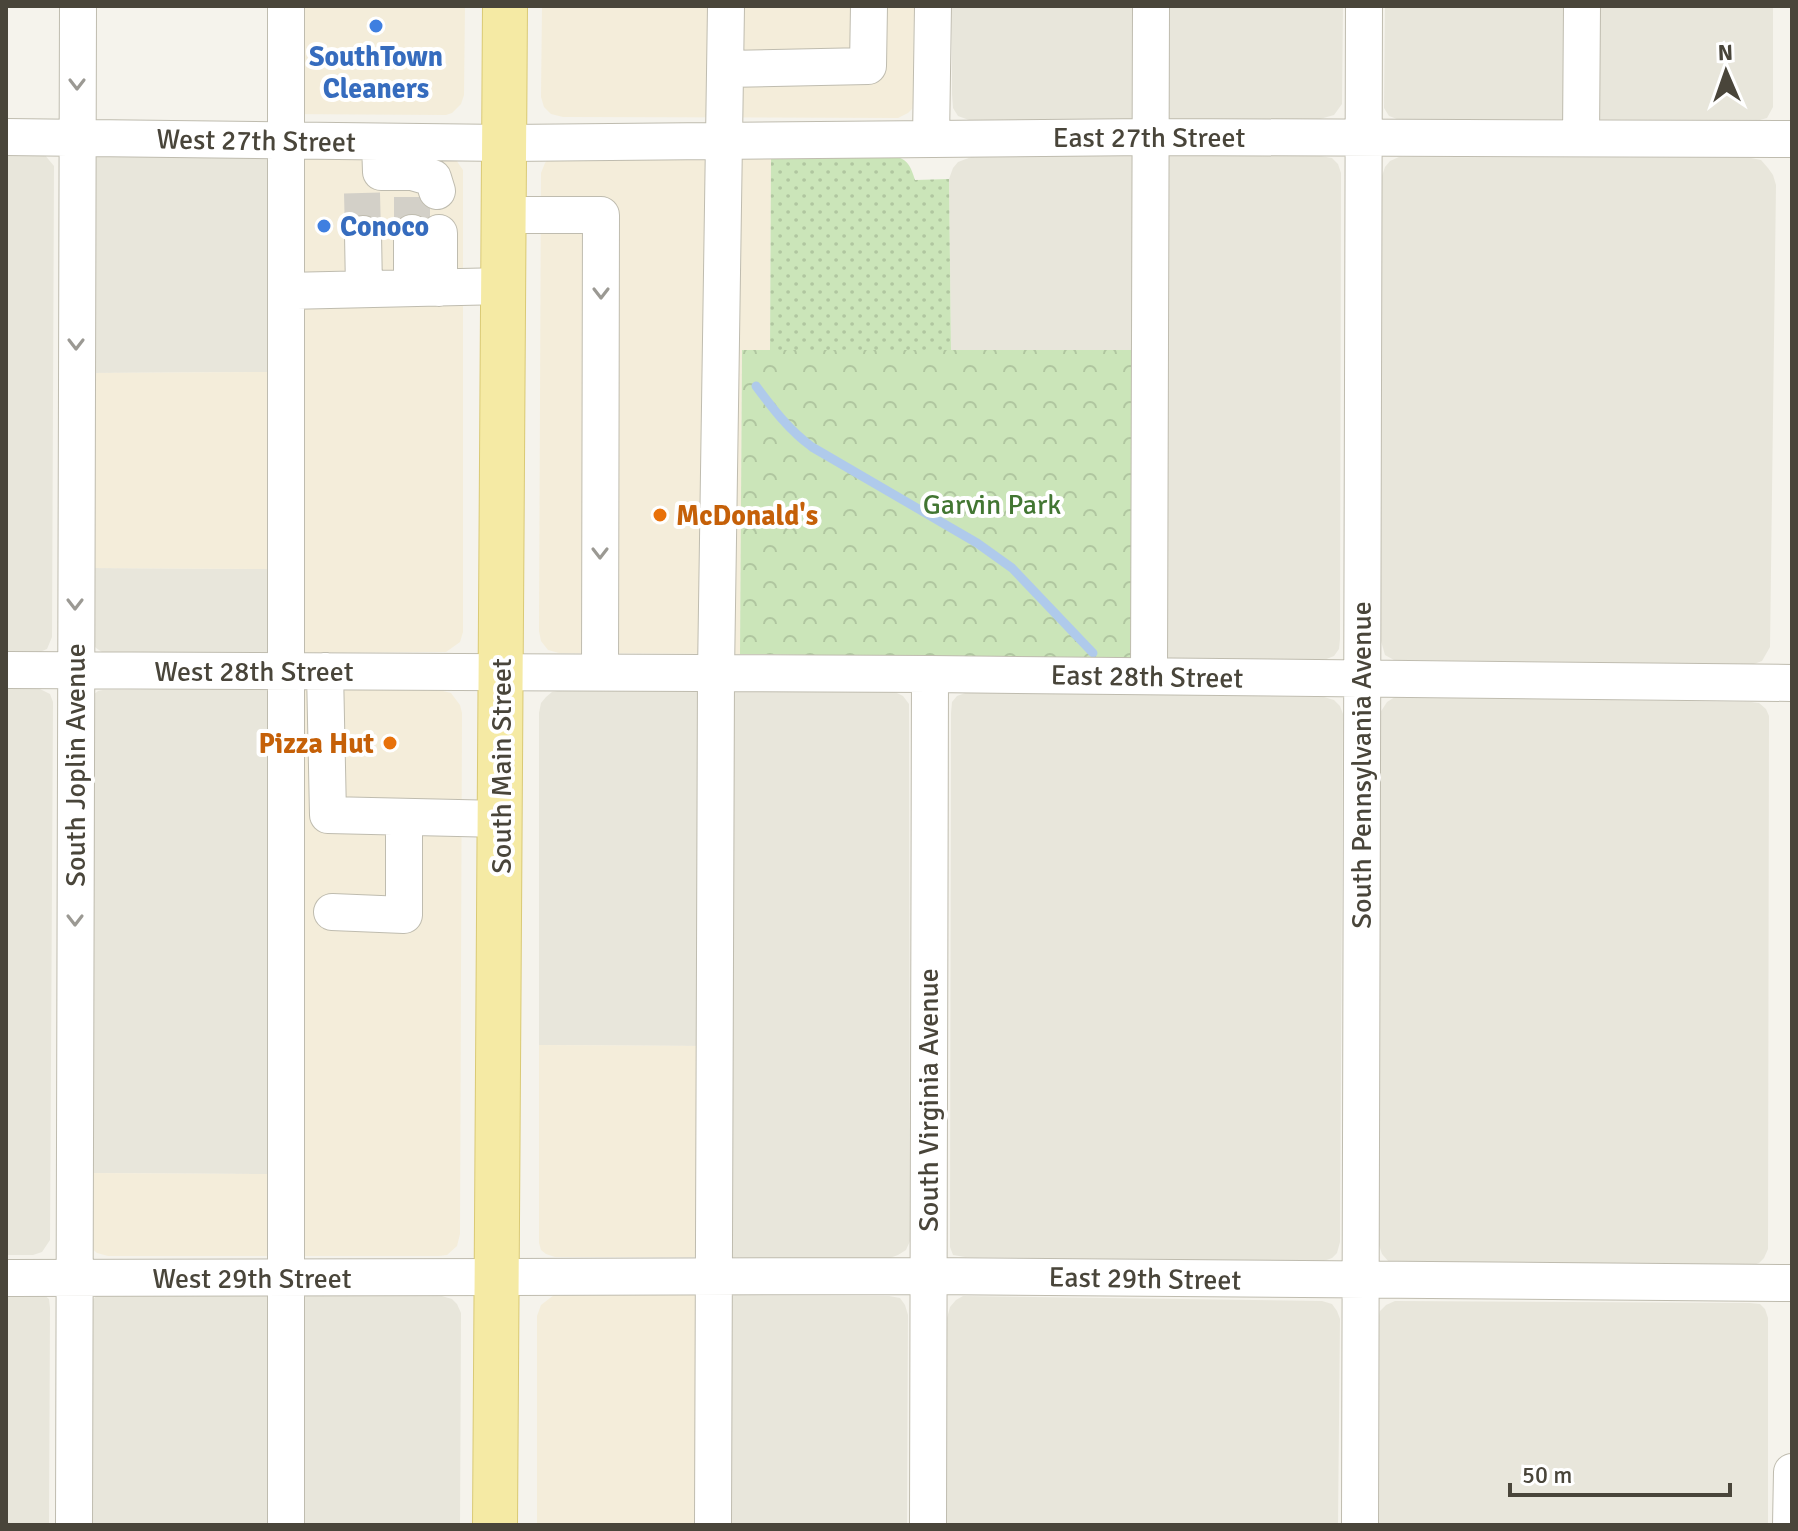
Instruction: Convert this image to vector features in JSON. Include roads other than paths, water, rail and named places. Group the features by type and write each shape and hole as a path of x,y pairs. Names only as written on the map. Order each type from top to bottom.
{"main road":[{"name":"South Main Street","path":"495,1525 505,6"}],"street":[{"name":"South Joplin Avenue","path":"74,1525 78,6"},
{"path":"286,6 286,1525"},
{"path":"713,1525 716,673 726,6"},
{"path":"726,69 868,66 869,6"},
{"path":"931,139 933,6"},
{"path":"1149,676 1151,6"},
{"name":"South Pennsylvania Avenue","path":"1360,1525 1364,6"},
{"path":"1581,138 1582,6"},
{"name":"East 27th Street","path":"505,143 1364,136 1792,139"},
{"name":"West 27th Street","path":"6,137 286,140 395,179 505,143"},
{"path":"504,215 601,215 600,672"},
{"path":"400,288 399,233 400,288"},
{"path":"286,291 504,286"},
{"name":"West 28th Street","path":"6,670 502,672"},
{"path":"325,671 328,815 501,819"},
{"name":"East 28th Street","path":"502,672 1792,683"},
{"name":"South Virginia Avenue","path":"928,1525 930,674"},
{"path":"332,912 404,915 404,817"},
{"name":"East 29th Street","path":"498,1278 928,1276 1792,1283"},
{"name":"West 29th Street","path":"6,1278 498,1278"},
{"path":"1791,1525 1792,1472"}],"waterway":[{"path":"756,386 775,411 812,447 977,543 1012,568 1093,653"}],"tunnel":[{"path":"412,192 412,233"},
{"path":"362,193 363,234"}],"place":[{"name":"SouthTown Cleaners","path":"376,26"},
{"name":"Conoco","path":"324,226"},
{"name":"McDonald's","path":"660,515"},
{"name":"Pizza Hut","path":"390,743"}],"park label":[{"name":"Garvin Park","path":"992,504"}]}
